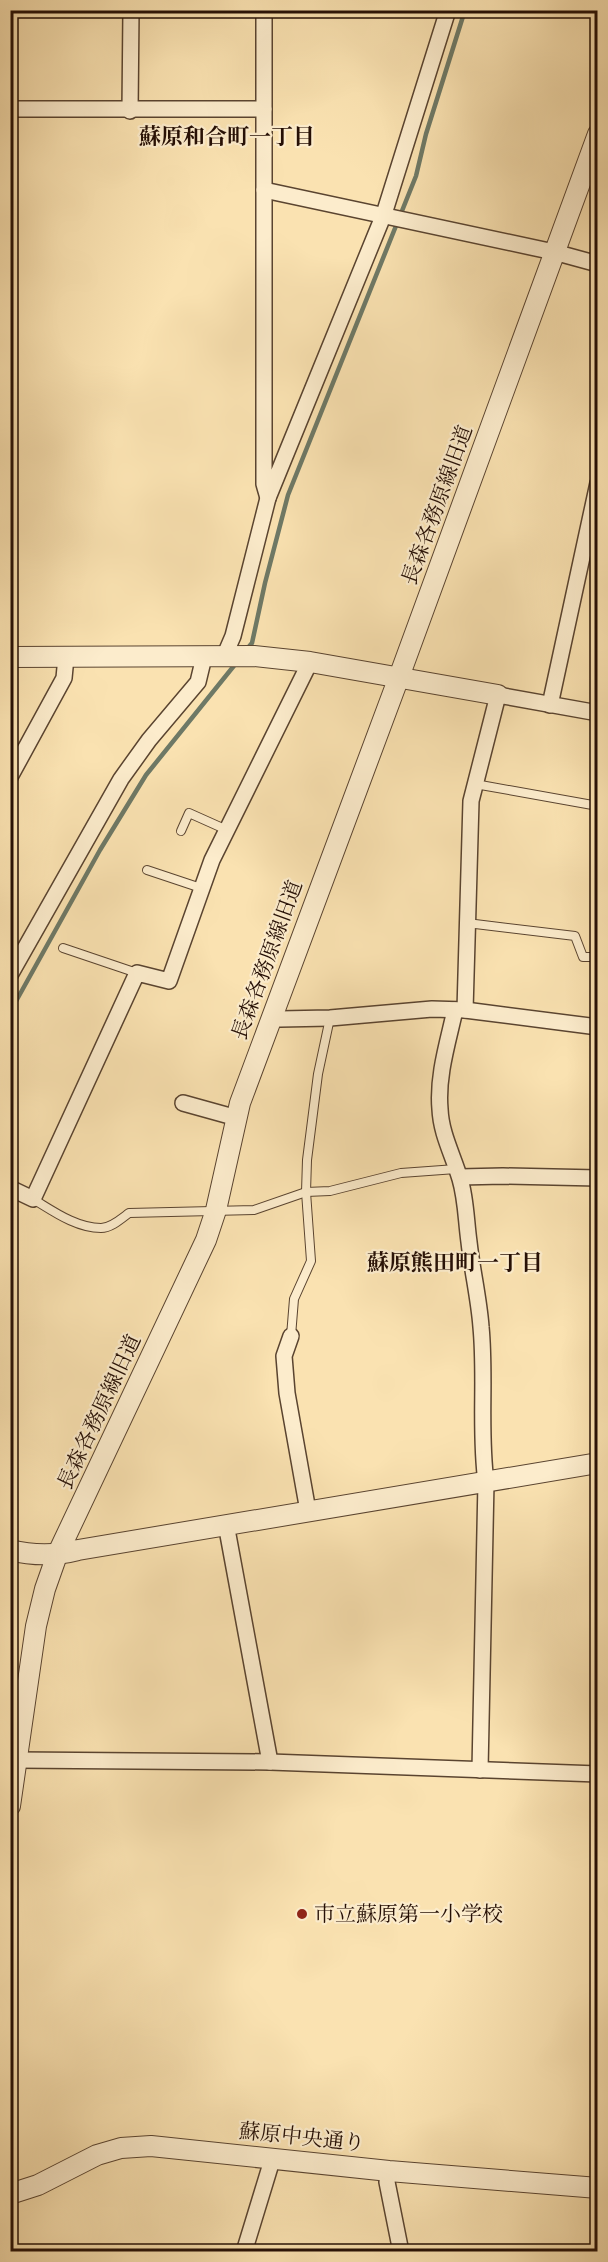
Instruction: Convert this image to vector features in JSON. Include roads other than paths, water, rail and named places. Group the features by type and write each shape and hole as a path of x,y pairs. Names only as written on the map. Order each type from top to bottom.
{"street":[{"path":"130,111 131,10"},
{"path":"264,10 264,484 268,498"},
{"path":"226,657 268,498 387,215 448,10"},
{"path":"10,109 130,111 264,109"},
{"name":"長森各務原線旧道","path":"10,1806 36,1626 45,1589 57,1555 206,1240 216,1210 237,1118 272,1015 399,677 597,134"},
{"path":"264,190 411,220 597,264"},
{"path":"550,705 593,527 597,483"},
{"path":"10,657 254,657 310,662 597,713"},
{"path":"10,777 64,678 66,657"},
{"path":"10,975 121,779 149,740 198,682 204,657"},
{"path":"10,1188 33,1199 137,973 169,981 212,860 310,662"},
{"path":"480,1770 486,1482 482,1450 481,1328 468,1240 468,1217 458,1173 442,1128 439,1107 441,1078 460,1010 467,923 471,801 498,695"},
{"path":"272,1015 280,1019 330,1018 432,1009 460,1010 597,1027"},
{"path":"183,1102 237,1118"},
{"path":"458,1173 597,1178"},
{"path":"291,1336 284,1356 287,1393 308,1511"},
{"path":"10,1550 57,1555 226,1524 597,1463"},
{"path":"226,1524 270,1762"},
{"path":"17,1760 270,1762 597,1774"},
{"name":"蘇原中央通り","path":"10,2194 38,2185 98,2155 121,2148 151,2146 597,2188"},
{"path":"244,2252 273,2157"},
{"path":"389,2170 387,2182 401,2252"}],"lane":[{"path":"475,784 597,806"},
{"path":"180,831 189,813 227,830"},
{"path":"147,870 201,888"},
{"path":"467,923 575,936 583,957 597,957"},
{"path":"63,948 137,973"},
{"path":"291,1336 294,1299 311,1261 306,1192 307,1160 318,1074 330,1018"},
{"path":"33,1199 70,1221 102,1228 115,1224 129,1213 254,1210 306,1192 330,1191 400,1173 458,1173"}],"waterway":[{"path":"246,650 252,643 288,495 416,176 426,134 465,10"},
{"path":"10,1012 100,850 146,775 237,662"}],"place":[{"name":"市立蘇原第一小学校","path":"302,1914"}],"district":[{"name":"蘇原和合町一丁目","path":"227,136"},
{"name":"蘇原熊田町一丁目","path":"455,1262"}]}
